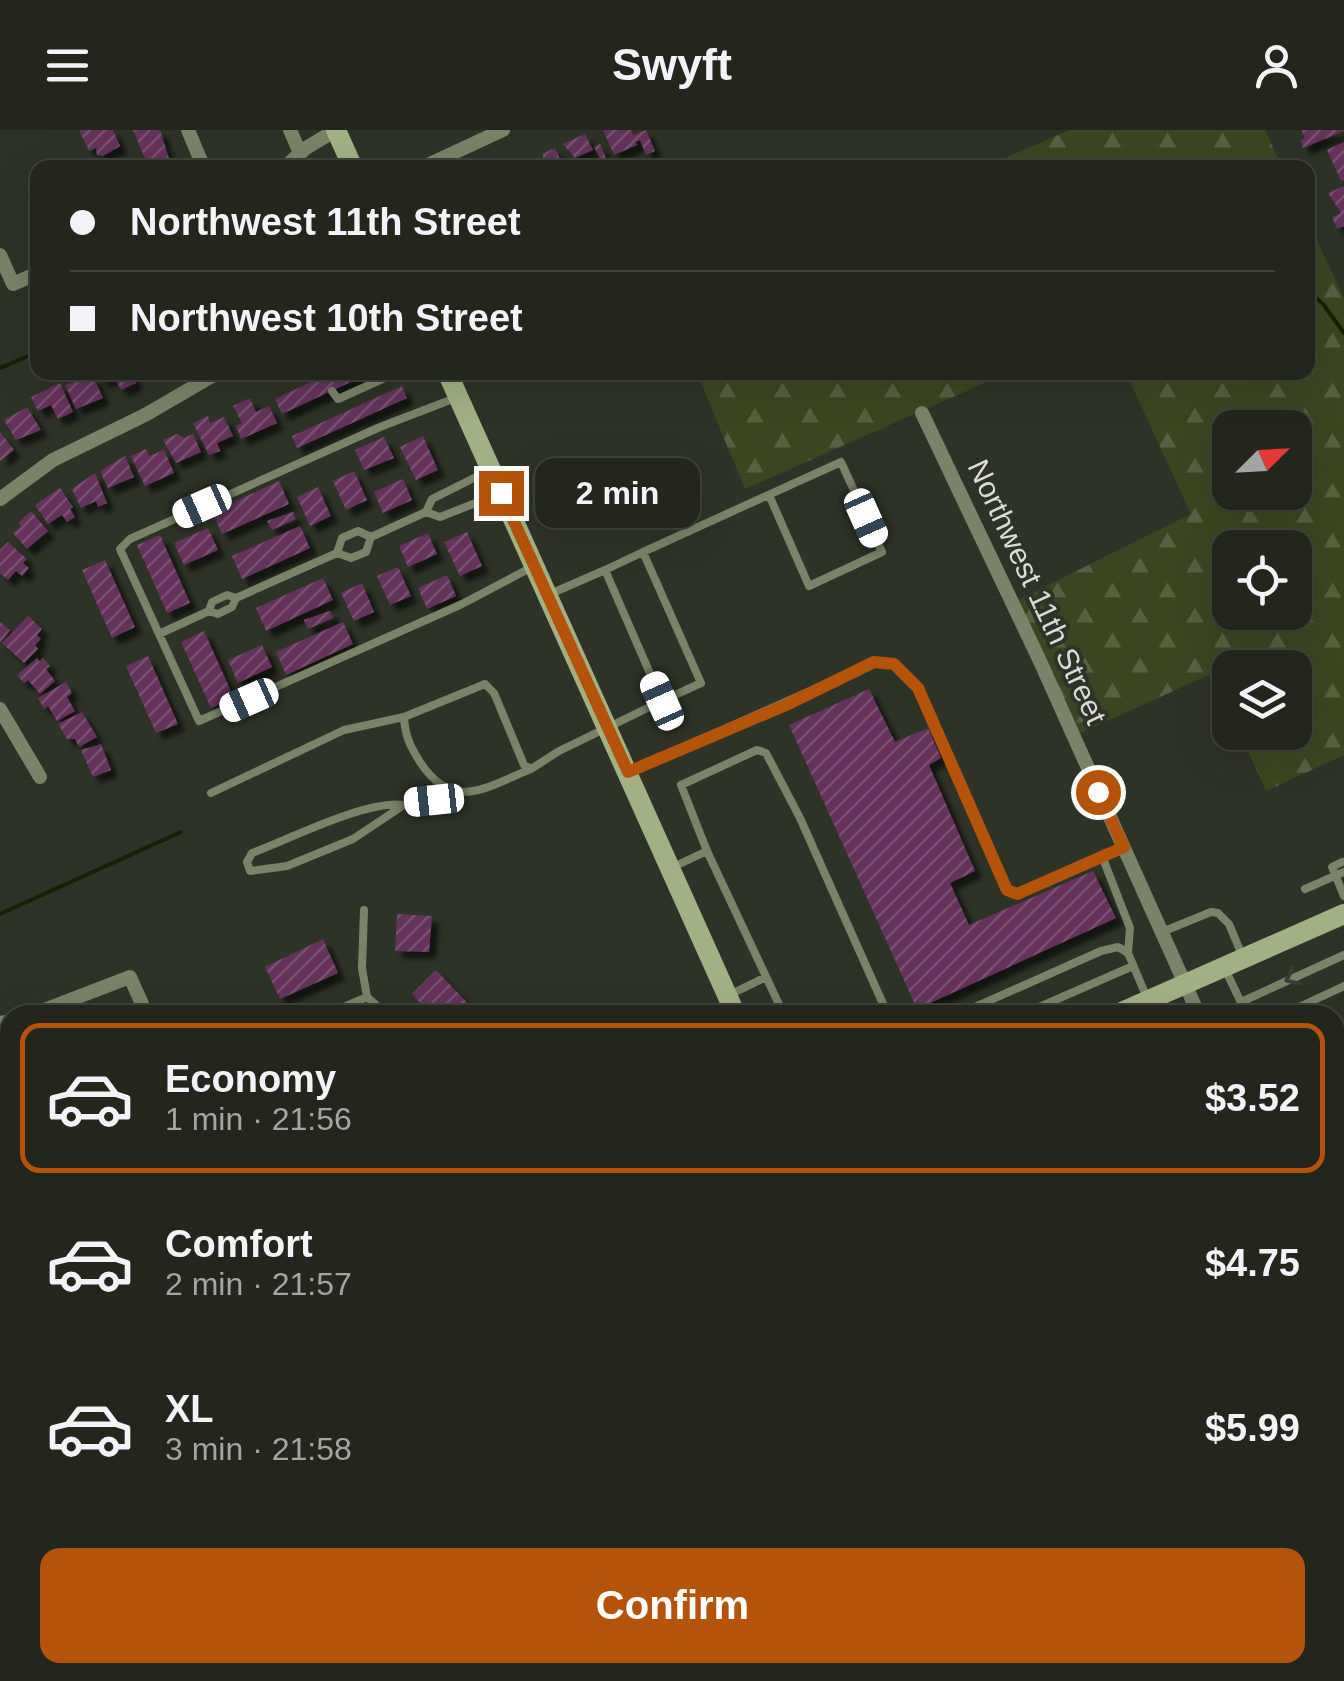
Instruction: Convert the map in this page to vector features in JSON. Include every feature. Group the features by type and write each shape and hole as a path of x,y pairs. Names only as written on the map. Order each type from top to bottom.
{"main road":[{"path":"336,130 349,160"},
{"path":"451,380 732,1005"},
{"path":"1137,1005 1344,914"}],"street":[{"path":"188,130 201,160"},
{"path":"290,130 300,153"},
{"path":"293,160 336,130"},
{"path":"439,160 503,130"},
{"path":"0,254 13,284 30,277"},
{"path":"0,499 54,460 205,380"},
{"name":"Northwest 11th Street","path":"922,412 1039,660 1194,1005"},
{"path":"0,709 40,777"},
{"path":"56,1005 130,976 143,1005"}],"lane":[{"path":"332,391 338,398 380,380"},
{"path":"458,396 130,538 120,549 199,721 462,604 534,566"},
{"path":"547,595 605,570 769,494 841,462 882,552 809,586 769,494"},
{"path":"159,634 209,611 212,602 227,596 236,598 337,553 352,558 366,552 372,537 426,512 432,499 490,470"},
{"path":"454,489 463,507"},
{"path":"426,512 440,517 501,493"},
{"path":"337,553 342,538 358,532 372,537"},
{"path":"404,805 352,839 287,866 250,871 247,862 252,853 360,812 472,792 531,769 701,682 643,552"},
{"path":"605,570 662,701"},
{"path":"628,772 786,705 874,662 894,664 918,688 1007,890 1017,894 1124,847"},
{"path":"211,792 344,730 404,717 484,684 494,693 524,764 531,769"},
{"path":"404,717 405,739 432,780 457,794"},
{"path":"779,1005 706,852 681,785 756,750 766,754 800,818 884,1005"},
{"path":"670,868 706,852"},
{"path":"1102,856 1130,928 1128,954 1148,1000"},
{"path":"1342,862 1332,866 1340,874 1344,896"},
{"path":"1305,889 1340,874"},
{"path":"364,910 362,968 367,997 376,1005"},
{"path":"1162,932 1218,912 1229,924 1242,1005"},
{"path":"980,1005 1101,952 1118,947 1128,954"},
{"path":"1241,1002 1344,955"},
{"path":"1043,1005 1133,966"},
{"path":"733,1005 766,977"},
{"path":"1303,1005 1344,986"},
{"path":"349,1005 367,997"}],"green space":[{"path":"1070,130 1265,130 1279,160 1000,160"},
{"path":"1315,236 1344,298 1344,755 1266,791 1248,750 1312,750 1312,650 1212,650 1212,673 1074,736 1012,603 1191,514 1129,380 1315,380"},
{"path":"700,380 991,380 745,489"}],"building":[{"path":"79,130 113,130 120,146 103,156 97,155 96,148 89,151"},
{"path":"133,130 160,130 169,160 146,160"},
{"path":"603,130 631,130 633,135 646,130 655,151 646,155 640,140 614,155"},
{"path":"1301,130 1344,131 1303,148 1300,140 1305,138"},
{"path":"585,134 593,150 575,158 563,144"},
{"path":"1344,142 1344,180 1341,181 1327,150"},
{"path":"600,144 607,160 601,160 594,147"},
{"path":"555,148 560,160 545,160 542,154"},
{"path":"1344,186 1344,226 1337,229 1332,217 1341,213 1328,193"},
{"path":"95,380 103,398 76,409 65,385"},
{"path":"116,380 135,380 136,383 121,390"},
{"path":"315,380 355,380 282,414 275,399"},
{"path":"60,383 73,412 58,419 51,405 38,411 31,397"},
{"path":"402,386 407,398 297,448 292,436"},
{"path":"250,398 256,412 269,406 277,423 241,439 236,426 242,423 233,406"},
{"path":"27,407 41,430 16,440 4,420"},
{"path":"208,416 210,423 224,417 233,436 217,443 220,451 209,455 193,423"},
{"path":"0,432 14,450 0,461"},
{"path":"177,434 184,438 193,434 201,452 176,463 163,440"},
{"path":"423,436 438,470 416,480 400,447"},
{"path":"384,437 394,458 364,470 355,450"},
{"path":"146,449 149,456 164,450 174,473 145,486 131,456"},
{"path":"125,456 134,477 108,488 100,471"},
{"path":"354,471 367,500 346,510 333,481"},
{"path":"95,473 107,503 98,507 96,501 81,508 72,489"},
{"path":"403,479 412,500 383,513 374,492"},
{"path":"279,481 289,504 222,534 212,512"},
{"path":"318,487 331,516 310,526 297,497"},
{"path":"60,488 75,517 67,522 62,515 48,524 35,505"},
{"path":"31,511 48,531 27,549 13,533"},
{"path":"293,512 296,519 272,530 267,521"},
{"path":"300,526 310,548 242,579 232,556"},
{"path":"208,528 218,550 184,565 174,543"},
{"path":"467,532 482,566 460,576 444,542"},
{"path":"428,533 437,554 408,567 399,546"},
{"path":"160,535 190,603 167,613 137,545"},
{"path":"8,542 27,559 23,563 29,568 22,576 16,571 8,580 0,573 0,550"},
{"path":"105,560 135,627 112,638 82,570"},
{"path":"398,567 411,596 390,605 377,576"},
{"path":"447,575 456,596 427,609 418,588"},
{"path":"323,578 333,600 266,631 256,608"},
{"path":"362,583 374,612 354,621 341,593"},
{"path":"330,611 333,618 308,629 304,620"},
{"path":"28,616 42,629 37,635 41,639 35,645 38,649 24,663 2,643"},
{"path":"0,622 10,630 0,643"},
{"path":"343,622 353,644 286,675 276,652"},
{"path":"204,631 234,698 211,708 181,642"},
{"path":"262,645 272,667 238,683 228,660"},
{"path":"148,656 178,724 156,733 126,666"},
{"path":"37,658 40,662 43,658 50,666 46,669 55,681 40,694 28,680 24,683 17,675"},
{"path":"66,682 72,693 67,697 75,711 57,721 38,698"},
{"path":"869,689 895,742 928,728 941,758 929,765 975,871 950,883 969,925 1093,871 1116,918 926,1005 915,1005 789,725"},
{"path":"82,712 97,737 79,747 75,739 67,739 58,724"},
{"path":"101,744 111,770 93,777 81,750"},
{"path":"397,914 432,916 429,952 395,951"},
{"path":"323,939 338,973 280,999 265,967"},
{"path":"436,970 469,1005 422,1005 412,994"}],"waterway":[{"path":"1315,297 1344,333"},
{"path":"0,368 30,355"},
{"path":"0,914 181,832"}],"route":[{"path":"501,493 628,772 786,705 874,662 894,664 918,688 1007,890 1017,894 1124,847 1098,792"}]}
